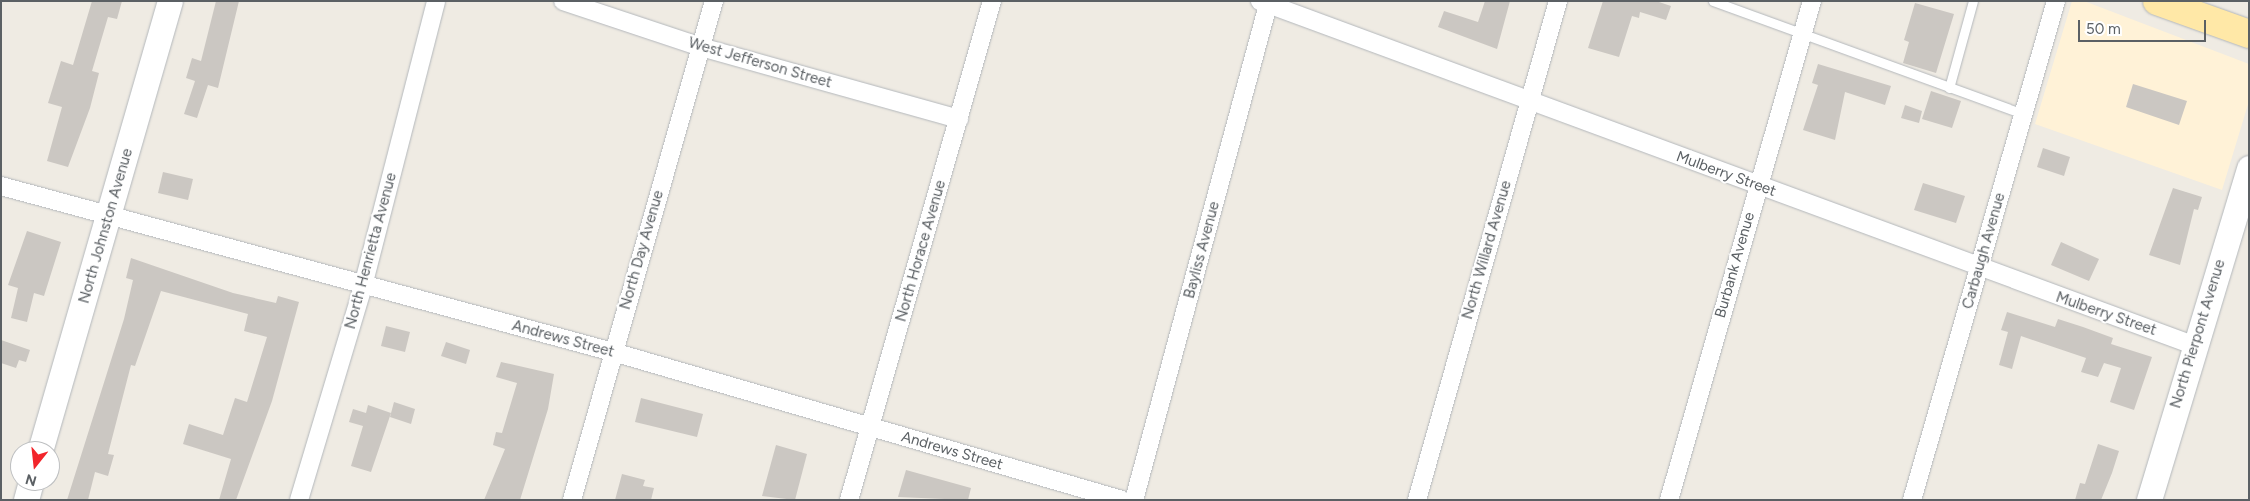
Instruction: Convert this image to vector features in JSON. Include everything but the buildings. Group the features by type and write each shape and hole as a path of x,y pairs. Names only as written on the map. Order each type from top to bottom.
{"main road":[{"path":"2156,1 2249,34"}],"street":[{"name":"North Johnston Avenue","path":"43,441 110,215 170,1"},
{"name":"North Henrietta Avenue","path":"299,500 363,286 436,1"},
{"name":"West Jefferson Street","path":"563,1 701,47 959,119"},
{"name":"North Day Avenue","path":"572,500 714,1"},
{"name":"North Horace Avenue","path":"849,500 992,1"},
{"name":"North Willard Avenue","path":"1417,500 1558,1"},
{"name":"Burbank Avenue","path":"1669,500 1812,1"},
{"name":"Carbaugh Avenue","path":"1912,500 2056,1"},
{"name":"Mulberry Street","path":"1266,2 1528,103 1758,185 1979,270 2193,345"},
{"name":"Bayliss Avenue","path":"1134,500 1266,2"},
{"name":"North Pierpont Avenue","path":"2149,500 2193,345 2249,168"},
{"name":"Andrews Street","path":"1,186 363,286 613,352 1122,500"}],"lane":[{"path":"1713,1 1802,36 2024,114"},
{"path":"1949,88 1973,1"}],"shaded area":[{"path":"2072,1 2084,1 2249,64 2249,101 2222,190 2035,124"}]}
